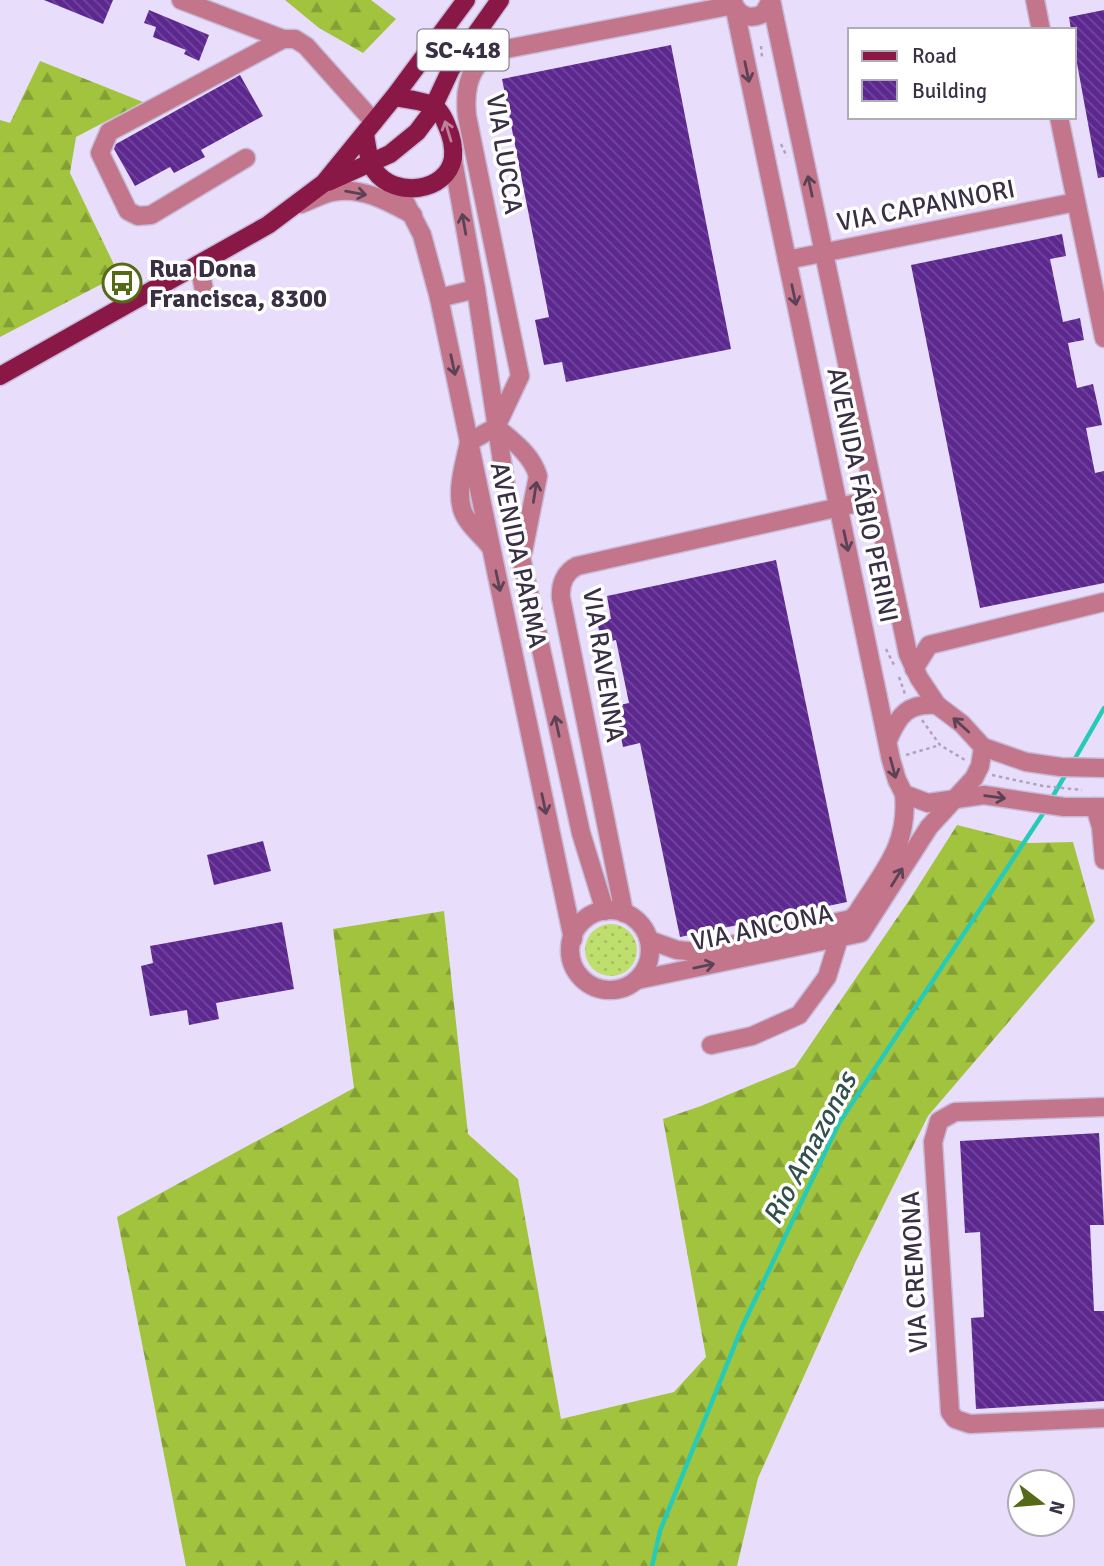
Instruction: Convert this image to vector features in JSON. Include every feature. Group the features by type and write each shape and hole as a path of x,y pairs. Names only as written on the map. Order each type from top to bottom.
{"main road":[{"name":"SC-418","path":"324,183 394,97 466,0"},
{"name":"SC-418","path":"324,183 372,163 406,143 417,132 434,106 451,69 500,0"},
{"path":"369,128 372,163 386,181 398,188 416,189 432,184 444,174 453,160 450,133 444,118 434,106 394,97"},
{"path":"0,376 199,264 297,205 324,183"}],"street":[{"path":"181,0 284,39 295,39 306,46 369,128"},
{"path":"733,3 741,15 752,18 764,13 771,0"},
{"name":"AVENIDA FÁBIO PERINI","path":"771,0 908,654 914,669 937,705 962,724 983,747 1008,758 1061,768 1096,769"},
{"path":"1035,0 1041,28"},
{"name":"AVENIDA FÁBIO PERINI","path":"733,3 891,760 904,794"},
{"name":"VIA LUCCA","path":"496,427 520,376 467,116 467,89 477,64 496,51 733,3"},
{"path":"246,158 150,215 138,216 128,211 100,153 102,143 109,132 284,39"},
{"path":"1059,119 1104,338"},
{"name":"AVENIDA PARMA","path":"453,160 476,289 506,488 581,833 605,911"},
{"name":"AVENIDA PARMA","path":"398,188 413,215 430,257 573,939"},
{"path":"297,205 331,192 348,190 382,199 413,215"},
{"name":"VIA CAPANNORI","path":"787,260 1076,202"},
{"path":"199,264 204,290"},
{"path":"439,299 476,289"},
{"path":"469,442 496,427 528,456 535,466 538,476 521,559"},
{"name":"VIA RAVENNA","path":"624,913 561,598 562,582 571,569 578,566 876,499"},
{"path":"914,669 929,645 1104,602"},
{"path":"888,740 902,715 912,707 937,705"},
{"path":"953,800 974,778 980,766 983,747"},
{"path":"904,794 928,803 984,795 1064,807 1100,807 1104,860"},
{"name":"VIA ANCONA","path":"649,940 677,950 698,952 851,919 858,913 899,845 905,824 904,794"},
{"name":"VIA ANCONA","path":"637,980 861,933 929,827 953,800"},
{"path":"605,911 624,913 644,928 649,940 649,961 637,980 617,990 605,990 584,981 572,961 573,939 584,920 605,911"},
{"path":"711,1045 752,1036 793,1020 799,1015 827,977 839,938"},
{"name":"VIA CREMONA","path":"1104,1107 955,1112 939,1121 933,1142 948,1404 955,1419 970,1424 1104,1418"}],"path":[{"path":"743,50 780,41"},
{"path":"891,760 940,745"},
{"path":"1043,786 1087,790"}],"green space":[{"path":"285,0 371,0 396,19 363,53 319,28"},
{"path":"40,61 143,102 76,137 70,173 119,275 0,337 0,120 10,123"},
{"path":"957,825 1029,843 1073,842 1095,921 928,1116 854,1265 758,1478 737,1566 186,1566 117,1217 354,1088 333,929 444,911 468,1134 518,1179 561,1419 674,1392 706,1357 663,1119 795,1067 910,899"},
{"path":"611,924 621,926 629,932 635,940 635,960 629,968 621,974 611,976 601,974 593,968 587,960 585,950 587,940 593,932 601,926"}],"building":[{"path":"44,0 113,0 103,24"},
{"path":"149,10 209,35 199,61 184,54 186,50 153,37 156,27 144,23"},
{"path":"1104,10 1104,177 1098,178 1076,58 1076,28 1071,28 1069,17"},
{"path":"671,45 731,349 566,382 562,362 544,365 535,320 549,317 502,79"},
{"path":"240,75 263,116 201,150 205,157 174,173 170,167 135,186 114,149 116,144"},
{"path":"1062,234 1066,256 1050,259 1063,322 1080,318 1084,340 1068,343 1077,388 1093,384 1102,425 1086,428 1095,473 1104,471 1104,583 980,608 911,265"},
{"path":"776,560 847,902 680,937 640,743 623,747 615,706 629,703 616,640 602,643 597,622 611,619 607,596"},
{"path":"263,841 271,871 214,885 207,855"},
{"path":"282,922 294,989 216,1003 219,1019 189,1025 187,1010 150,1016 141,966 153,963 150,946"},
{"path":"1099,1133 1104,1225 1090,1225 1094,1311 1104,1311 1104,1401 976,1409 971,1318 984,1317 980,1232 965,1233 960,1141"}],"waterway":[{"name":"Rio Amazonas","path":"1073,762 1104,708"},
{"name":"Rio Amazonas","path":"1050,801 1067,772"},
{"name":"Rio Amazonas","path":"652,1566 660,1531 742,1327 839,1123 1046,809"}],"place":[{"name":"Rua Dona Francisca, 8300","path":"122,283"}]}
